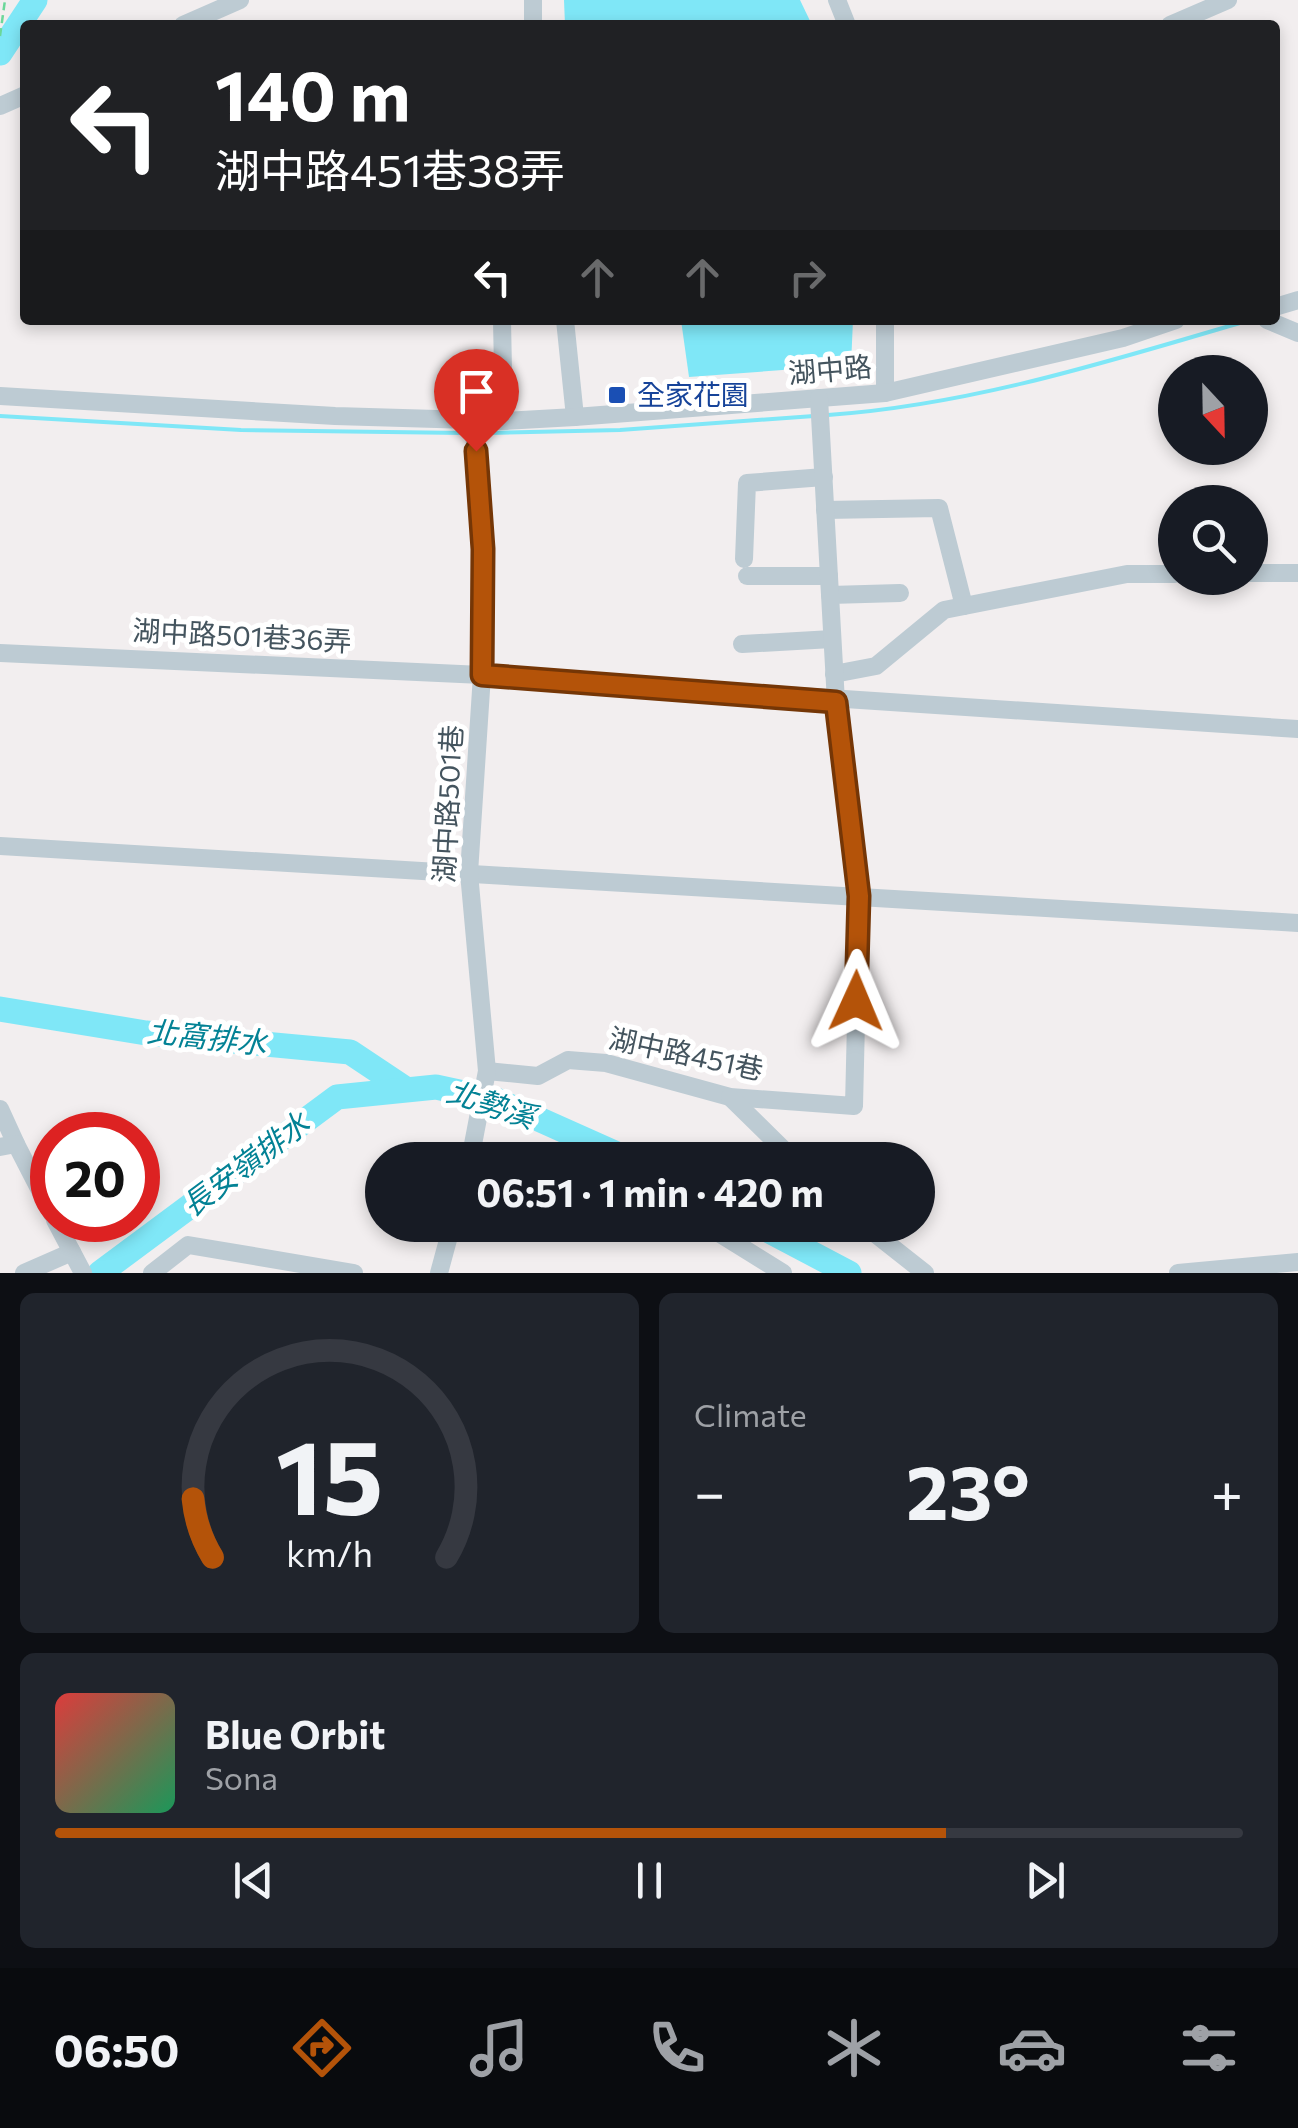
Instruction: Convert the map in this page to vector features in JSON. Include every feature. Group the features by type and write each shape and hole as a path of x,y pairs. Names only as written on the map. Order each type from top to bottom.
{"street":[{"path":"194,20 240,0"},
{"path":"1182,20 1228,0"},
{"path":"502,325 504,421"},
{"path":"565,325 574,417"},
{"path":"885,325 885,393"},
{"name":"湖中路","path":"0,396 334,416 504,421 574,417 885,393 1123,338 1161,325"},
{"name":"湖中路451巷","path":"487,1070 538,1076 568,1060 606,1063 730,1097 854,1106 859,896 836,702 819,398"},
{"name":"湖中路501巷","path":"473,419 483,549 482,675 469,873 487,1070 474,1142"},
{"path":"824,477 747,483 746,568 829,576"},
{"path":"826,510 939,508 964,606"},
{"path":"1268,573 1298,572"},
{"path":"834,674 876,666 944,610 1128,574 1158,574"},
{"path":"830,595 900,593"},
{"path":"742,644 832,638"},
{"name":"湖中路501巷36弄","path":"0,652 482,675 836,702 1298,729"},
{"path":"0,846 1298,923"},
{"path":"730,1097 776,1142"},
{"path":"0,1109 8,1145 30,1179"},
{"path":"67,1242 83,1273"},
{"path":"439,1273 447,1242"},
{"path":"733,1242 783,1273"},
{"path":"886,1242 926,1273"},
{"path":"152,1273 188,1245 354,1273"},
{"path":"24,1273 72,1252"},
{"path":"1178,1273 1298,1262"}],"path":[{"path":"0,36 5,0"}],"water":[{"path":"564,0 800,0 810,20 565,20"},
{"path":"682,325 853,325 851,365 689,377"}],"waterway":[{"path":"22,20 35,0"},
{"path":"0,53 20,23"},
{"path":"828,415 986,392 1232,325"},
{"path":"0,416 241,430 464,433"},
{"path":"489,433 620,430 814,416"},
{"name":"北窩排水","path":"0,1009 146,1033 350,1052 404,1088"},
{"name":"長安嶺排水","path":"100,1273 337,1097 436,1087 496,1100 590,1142"},
{"name":"北勢溪","path":"790,1242 849,1273"}],"place":[{"name":"全家花園","path":"617,395"}],"route":[{"path":"476,451 483,549 482,675 836,702 859,896 856,1001"}]}
